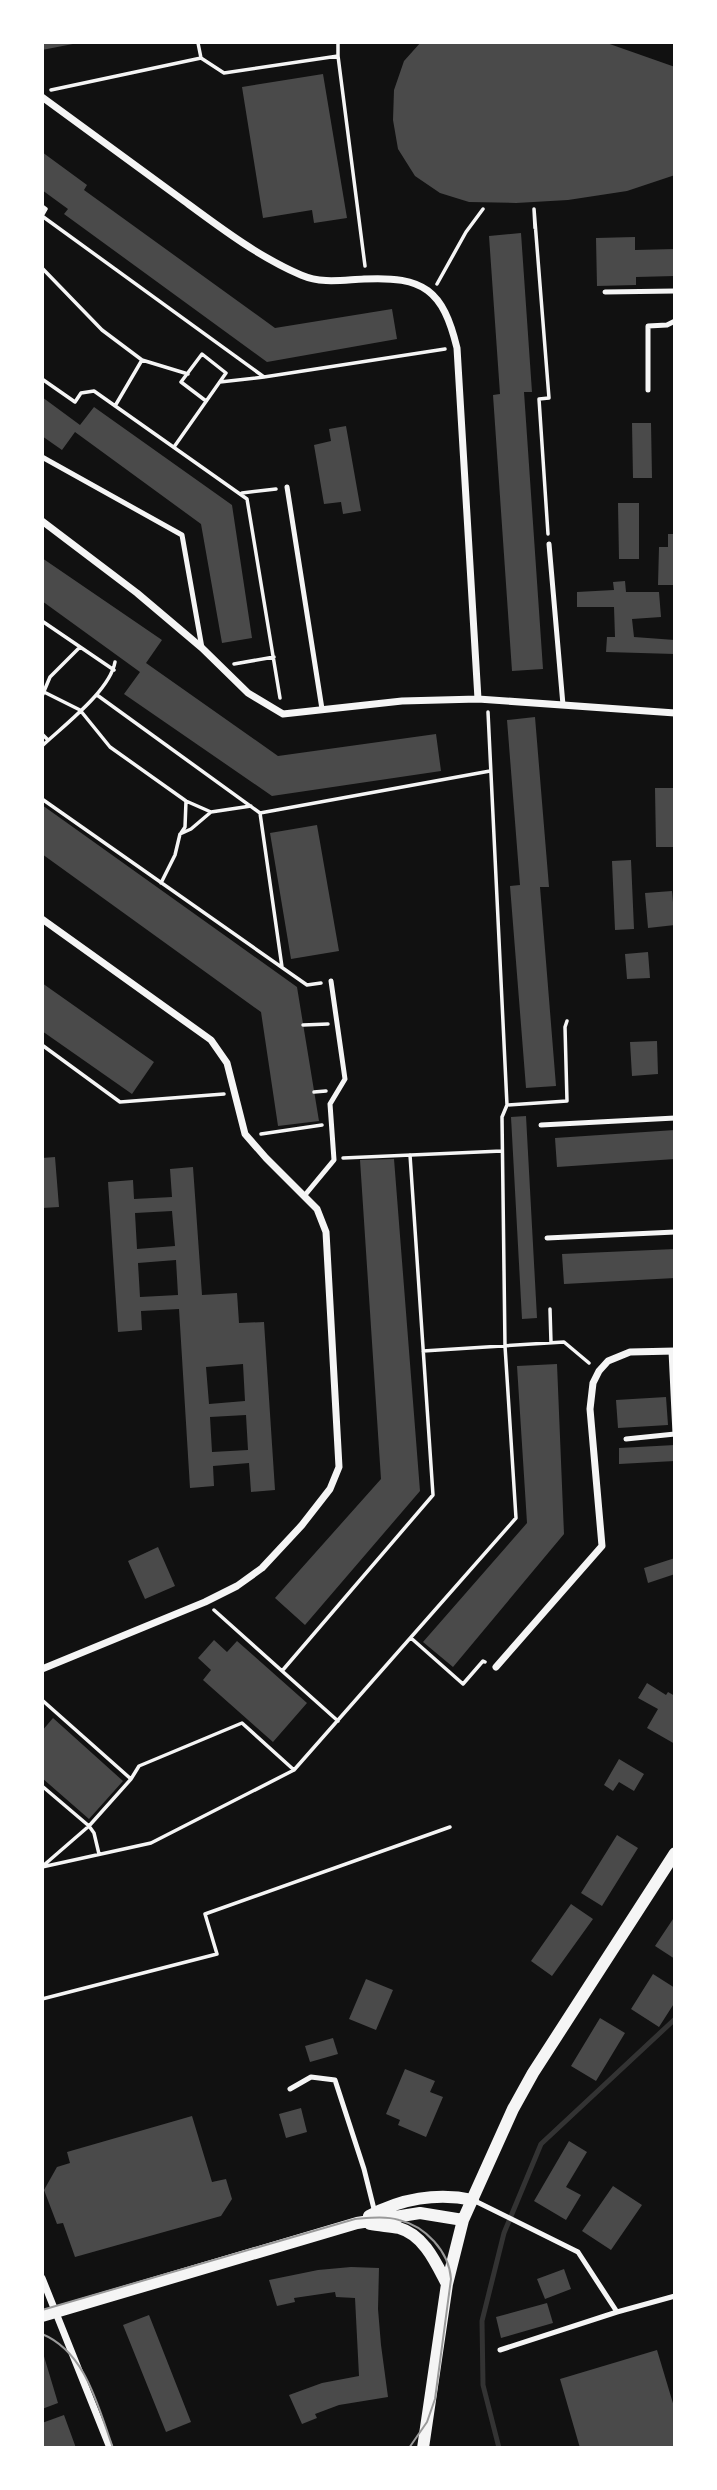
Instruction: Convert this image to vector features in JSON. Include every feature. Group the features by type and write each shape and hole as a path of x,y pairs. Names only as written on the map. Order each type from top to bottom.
{"street":[{"path":"42,97 237,239 302,275 327,282 401,280 433,292 450,319 457,348 478,699"},
{"path":"42,521 137,593 202,648 248,693 283,714 402,701 478,699 675,713"},
{"path":"42,919 211,1040 227,1063 244,1133 317,1209 326,1232 339,1467 330,1489 302,1525 262,1568 237,1586 205,1602 42,1669"},
{"path":"496,1667 602,1546 590,1409 593,1383 599,1371 608,1361 630,1352 673,1351"},
{"path":"423,2448 447,2284 464,2220 513,2109 533,2073 675,1853"},
{"path":"357,2222 402,2203 438,2195 473,2200"},
{"path":"42,2316 357,2222 420,2213 464,2220"},
{"path":"357,2222 400,2228 412,2235 430,2252 447,2284"},
{"path":"42,2278 110,2448"}],"lane":[{"path":"605,292 675,291"},
{"path":"648,390 648,326 667,325 675,321"},
{"path":"42,457 182,535 202,648"},
{"path":"287,487 323,709"},
{"path":"549,544 563,705"},
{"path":"305,1195 334,1160 330,1104 345,1079 331,981"},
{"path":"541,1125 675,1118"},
{"path":"547,1238 675,1232"},
{"path":"626,1439 675,1434 673,1351"},
{"path":"290,2090 311,2077 335,2080 361,2158 375,2213"},
{"path":"473,2200 578,2252 617,2312"},
{"path":"500,2350 675,2296"}],"path":[{"path":"338,42 366,279"},
{"path":"198,43 201,58"},
{"path":"42,92 201,58 224,73 338,56"},
{"path":"42,206 46,209 42,216 264,377"},
{"path":"433,292 466,232 483,209"},
{"path":"536,228 534,209 550,398 539,399 549,544"},
{"path":"42,268 102,330 142,360 188,374"},
{"path":"220,382 457,348"},
{"path":"174,447 226,373 202,354 181,382 206,401"},
{"path":"116,406 142,360"},
{"path":"42,379 75,402 81,393 94,391 247,499 283,714"},
{"path":"240,494 287,487"},
{"path":"42,621 114,670"},
{"path":"80,647 50,677 43,693 80,710 110,747 186,802 211,812 251,806"},
{"path":"220,666 274,657"},
{"path":"42,746 97,695 114,670 115,662"},
{"path":"97,695 260,813 282,968"},
{"path":"42,1867 151,1843 294,1770 516,1518 505,1346 502,1117 507,1105 487,700"},
{"path":"42,734 48,740"},
{"path":"260,813 490,771"},
{"path":"42,799 307,985 331,981"},
{"path":"161,883 185,827 186,802"},
{"path":"180,834 191,829 211,812"},
{"path":"507,1105 567,1101 567,1021"},
{"path":"303,1025 337,1023"},
{"path":"42,1045 120,1101 234,1093"},
{"path":"247,1136 331,1124"},
{"path":"334,1160 347,1157 502,1151"},
{"path":"282,1671 433,1495 410,1155"},
{"path":"550,1309 551,1343"},
{"path":"423,1351 564,1342 599,1371"},
{"path":"205,1602 338,1721"},
{"path":"411,1638 463,1684 483,1661 496,1667"},
{"path":"42,1700 131,1779"},
{"path":"42,1867 89,1826 131,1779 139,1766 242,1723 294,1770"},
{"path":"42,1786 89,1826 94,1833 99,1854"},
{"path":"42,1999 217,1954 205,1914 450,1827"}],"building":[{"path":"42,42 78,42 78,43 42,50"},
{"path":"421,42 604,42 675,67 675,175 627,191 568,200 469,202 440,193 415,176 398,149 393,120 394,90 404,61"},
{"path":"323,74 347,218 314,223 312,210 263,218 242,87"},
{"path":"42,152 87,185 84,190 275,328 392,309 397,339 267,362 64,214 68,209 42,190"},
{"path":"521,233 532,392 524,392 543,669 512,671 493,395 500,394 489,236"},
{"path":"635,237 635,250 675,249 675,276 636,277 636,285 597,286 596,238"},
{"path":"42,397 80,425 94,407 232,505 252,638 222,643 201,524 75,432 62,450 42,436"},
{"path":"632,423 651,423 652,478 633,478"},
{"path":"346,426 361,511 343,514 341,502 324,504 314,445 331,441 329,429"},
{"path":"618,503 639,503 639,559 619,559"},
{"path":"668,534 675,534 675,585 658,585 659,547 668,547"},
{"path":"42,558 162,640 146,663 278,756 436,734 441,771 272,796 124,694 140,672 42,601"},
{"path":"625,581 626,592 659,592 661,617 632,619 634,637 675,640 675,654 606,652 607,637 615,637 614,607 577,607 577,592 614,590 613,582"},
{"path":"535,717 549,887 540,887 556,1086 526,1088 510,886 520,885 507,720"},
{"path":"655,788 675,788 675,847 656,847"},
{"path":"42,805 297,987 319,1121 278,1126 261,1012 42,854"},
{"path":"317,825 339,951 291,959 270,833"},
{"path":"631,860 634,929 615,930 612,861"},
{"path":"672,891 675,925 648,928 645,893"},
{"path":"648,952 650,978 627,979 625,954"},
{"path":"42,983 154,1062 132,1094 42,1031"},
{"path":"657,1041 658,1074 632,1076 630,1042"},
{"path":"526,1116 537,1318 522,1319 511,1117"},
{"path":"675,1130 675,1159 557,1167 555,1138"},
{"path":"55,1157 59,1207 42,1208 42,1158"},
{"path":"394,1159 420,1491 305,1625 275,1598 381,1479 360,1160"},
{"path":"193,1167 202,1295 237,1293 239,1323 264,1322 275,1490 251,1492 249,1463 213,1466 214,1486 190,1488 179,1309 141,1311 142,1330 118,1332 108,1182 133,1180 134,1199 172,1197 170,1169","holes":["172,1211 175,1246 137,1249 135,1213","176,1260 178,1295 140,1297 138,1263","243,1364 245,1401 209,1404 206,1367","246,1415 248,1450 212,1452 210,1417"]},
{"path":"675,1249 675,1278 564,1284 562,1254"},
{"path":"557,1364 564,1534 453,1667 423,1642 527,1523 517,1366"},
{"path":"666,1397 668,1425 618,1428 616,1400"},
{"path":"675,1445 675,1461 619,1464 619,1448"},
{"path":"158,1547 175,1586 145,1599 128,1561"},
{"path":"675,1558 675,1574 648,1583 644,1568"},
{"path":"214,1640 227,1652 237,1641 307,1703 273,1742 203,1680 211,1670 198,1658"},
{"path":"647,1683 666,1695 668,1692 675,1696 675,1744 647,1728 658,1709 638,1698"},
{"path":"53,1718 123,1781 89,1819 42,1778 42,1731"},
{"path":"619,1759 644,1774 634,1791 619,1782 613,1791 604,1785"},
{"path":"617,1835 638,1848 602,1906 581,1893"},
{"path":"571,1904 593,1919 552,1976 531,1961"},
{"path":"675,1916 675,1959 655,1946"},
{"path":"653,1974 675,1988 675,2002 659,2027 631,2009"},
{"path":"366,1979 393,1990 376,2030 349,2019"},
{"path":"600,2018 625,2033 596,2081 571,2066"},
{"path":"333,2038 338,2054 310,2062 305,2046"},
{"path":"405,2069 435,2081 430,2092 443,2097 426,2137 398,2125 400,2120 386,2114"},
{"path":"301,2108 307,2132 286,2138 279,2114"},
{"path":"192,2116 212,2182 226,2179 232,2199 221,2216 75,2257 63,2223 57,2224 44,2190 57,2167 70,2163 67,2152"},
{"path":"569,2141 587,2152 566,2187 581,2195 566,2220 534,2201"},
{"path":"613,2186 642,2205 611,2250 582,2231"},
{"path":"379,2268 378,2309 388,2397 339,2405 315,2414 317,2418 302,2424 289,2395 322,2383 359,2376 355,2298 336,2297 335,2292 294,2298 295,2302 277,2306 269,2280 318,2270"},
{"path":"564,2269 571,2289 545,2299 537,2279"},
{"path":"547,2303 553,2323 501,2338 496,2317"},
{"path":"149,2315 191,2422 166,2432 123,2325"},
{"path":"657,2350 675,2410 675,2448 580,2448 560,2379"},
{"path":"42,2354 58,2403 42,2409"},
{"path":"64,2415 76,2448 42,2448 42,2423"}],"waterway":[{"path":"499,2448 483,2385 482,2321 504,2233 541,2144 675,2019"}],"tram line":[{"path":"42,2310 355,2219 388,2218 409,2223 426,2234 441,2250 451,2279 435,2399 427,2422 409,2448"},
{"path":"42,2334 57,2342 80,2367 96,2399 113,2448"}]}
